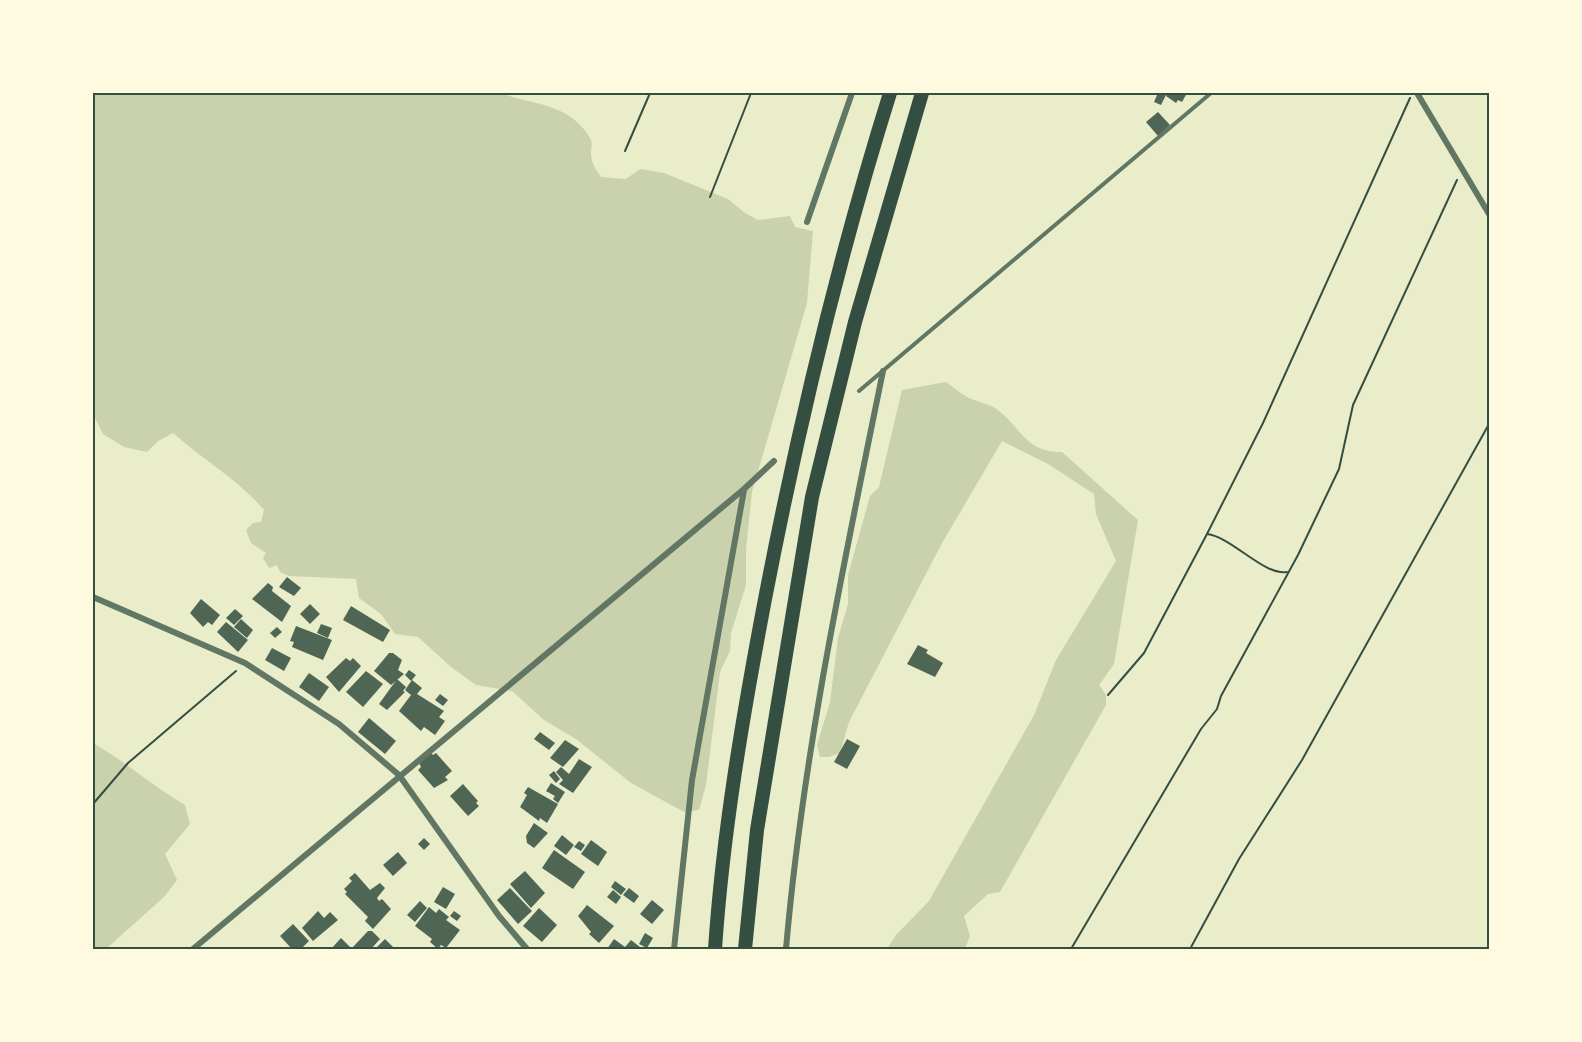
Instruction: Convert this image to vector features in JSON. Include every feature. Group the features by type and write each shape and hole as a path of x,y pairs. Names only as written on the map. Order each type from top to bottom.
{"highway":[{"path":"715,949 737,759 782,511 812,374 842,255 890,93"},
{"path":"745,949 757,830 812,497 855,322 922,93"}],"street":[{"path":"807,222 852,93"},
{"path":"1417,93 1489,214"},
{"path":"786,949 812,734 845,549 883,371"},
{"path":"193,949 744,489 774,461"},
{"path":"674,949 692,780 744,489"},
{"path":"93,597 245,663 339,724 399,775 499,916 527,949"}],"lane":[{"path":"858,391 1212,93"}],"path":[{"path":"624,151 650,93"},
{"path":"710,197 752,93"},
{"path":"1108,695 1144,653 1207,534 1263,423 1412,93"},
{"path":"1071,949 1201,729 1217,709 1221,696 1288,572 1343,460 1353,405 1461,170"},
{"path":"1190,949 1234,868 1302,760 1489,424"},
{"path":"1207,534 1231,543 1276,572 1288,572"},
{"path":"93,804 128,763 245,663"}],"green space":[{"path":"93,93 501,93 550,107 572,118 590,138 594,167 601,177 626,179 640,169 664,173 728,199 758,220 790,216 795,227 813,231 807,303 752,492 746,549 746,585 731,633 730,651 720,672 706,785 699,810 684,812 631,783 576,739 544,720 512,691 476,685 451,667 418,637 395,634 381,614 359,598 356,579 289,576 280,572 277,565 269,568 263,558 266,553 251,543 246,530 253,523 261,522 264,510 244,489 173,433 158,441 147,452 124,447 103,434 93,414"},
{"path":"946,382 969,398 995,408 1024,437 1039,448 1062,452 1138,520 1114,664 1099,685 1106,695 1106,705 1000,892 988,894 964,916 970,936 965,949 887,949 896,935 929,901 1034,715 1056,660 1116,561 1096,514 1094,494 1048,464 1002,441 941,545 849,722 840,753 820,757 817,745 830,702 838,638 848,604 848,575 870,496 879,487 902,390"},
{"path":"93,743 185,805 190,824 165,854 177,880 164,897 107,948 93,949"}],"building":[{"path":"1158,93 1166,95 1161,105 1154,102"},
{"path":"1168,93 1187,93 1182,102 1178,100 1176,103 1166,96"},
{"path":"1158,112 1170,125 1158,136 1146,122"},
{"path":"287,577 301,588 294,596 279,587"},
{"path":"268,583 273,587 272,591 291,606 282,622 252,599"},
{"path":"201,599 220,615 212,625 208,622 203,627 190,613"},
{"path":"310,604 320,614 310,624 300,614"},
{"path":"351,606 390,630 383,642 343,620"},
{"path":"235,609 243,616 234,625 226,618"},
{"path":"241,619 253,630 247,638 234,627"},
{"path":"226,622 248,640 238,652 217,632"},
{"path":"321,624 332,628 328,638 317,633"},
{"path":"296,626 332,640 323,660 292,647 294,642 290,641"},
{"path":"277,627 282,632 275,638 270,633"},
{"path":"918,645 928,650 926,653 943,663 935,677 907,664"},
{"path":"272,648 291,658 284,671 265,660"},
{"path":"389,653 393,653 402,660 398,670 404,674 391,685 374,671"},
{"path":"346,658 350,661 353,658 361,666 339,692 326,677"},
{"path":"409,670 416,675 411,681 405,675"},
{"path":"366,671 383,684 363,707 346,692"},
{"path":"309,673 329,687 319,701 299,687"},
{"path":"397,679 406,687 403,691 405,692 387,710 379,704"},
{"path":"412,680 422,688 417,694 444,711 439,717 445,721 435,735 424,727 421,731 399,711 411,695 405,690"},
{"path":"440,694 448,700 443,706 435,700"},
{"path":"369,718 396,741 385,754 358,732"},
{"path":"540,732 555,743 549,750 534,739"},
{"path":"847,739 860,746 847,769 834,762"},
{"path":"565,740 579,749 563,767 550,758"},
{"path":"431,753 433,755 436,753 452,771 445,777 448,780 434,788 418,770 421,767 419,763"},
{"path":"579,759 592,767 573,793 559,784 563,780 556,772 561,767 569,774"},
{"path":"554,771 560,779 556,783 549,775"},
{"path":"551,783 565,792 558,803 553,799 555,796 546,791"},
{"path":"463,784 478,801 476,803 479,806 468,816 450,796"},
{"path":"528,787 558,804 547,823 540,818 539,821 520,807 527,795 524,793"},
{"path":"534,823 548,833 534,848 527,843 526,836"},
{"path":"562,835 574,845 566,855 554,846"},
{"path":"424,838 430,844 424,850 418,844"},
{"path":"591,840 607,852 598,866 581,854"},
{"path":"579,841 585,845 581,851 574,847"},
{"path":"554,850 585,872 573,889 542,868"},
{"path":"398,852 407,863 393,876 383,865"},
{"path":"525,871 545,893 531,908 510,884"},
{"path":"355,873 370,890 380,883 385,888 377,898 379,901 382,899 391,909 373,929 365,921 368,917 345,894 347,892 344,889 352,881 349,878"},
{"path":"615,881 626,889 621,895 611,887"},
{"path":"443,887 455,894 446,909 434,902"},
{"path":"510,888 532,911 518,924 497,900"},
{"path":"629,888 639,896 634,903 623,895"},
{"path":"613,890 621,897 616,904 607,897"},
{"path":"652,900 664,910 652,924 640,914"},
{"path":"420,901 427,908 415,922 407,915"},
{"path":"587,905 614,926 599,943 589,934 591,932 578,916"},
{"path":"429,907 436,913 439,909 449,917 446,920 460,930 446,948 441,945 438,949 430,942 432,939 415,926"},
{"path":"539,908 557,925 542,942 523,926"},
{"path":"318,911 324,918 330,912 338,920 313,941 302,928"},
{"path":"454,911 461,916 457,921 450,916"},
{"path":"293,924 309,941 301,949 292,949 280,936"},
{"path":"368,931 372,931 380,939 371,949 355,949 353,947"},
{"path":"645,933 653,938 647,948 639,944"},
{"path":"341,938 352,949 331,949"},
{"path":"385,939 395,949 375,949"},
{"path":"614,939 625,947 631,940 640,947 638,949 607,949"}]}
